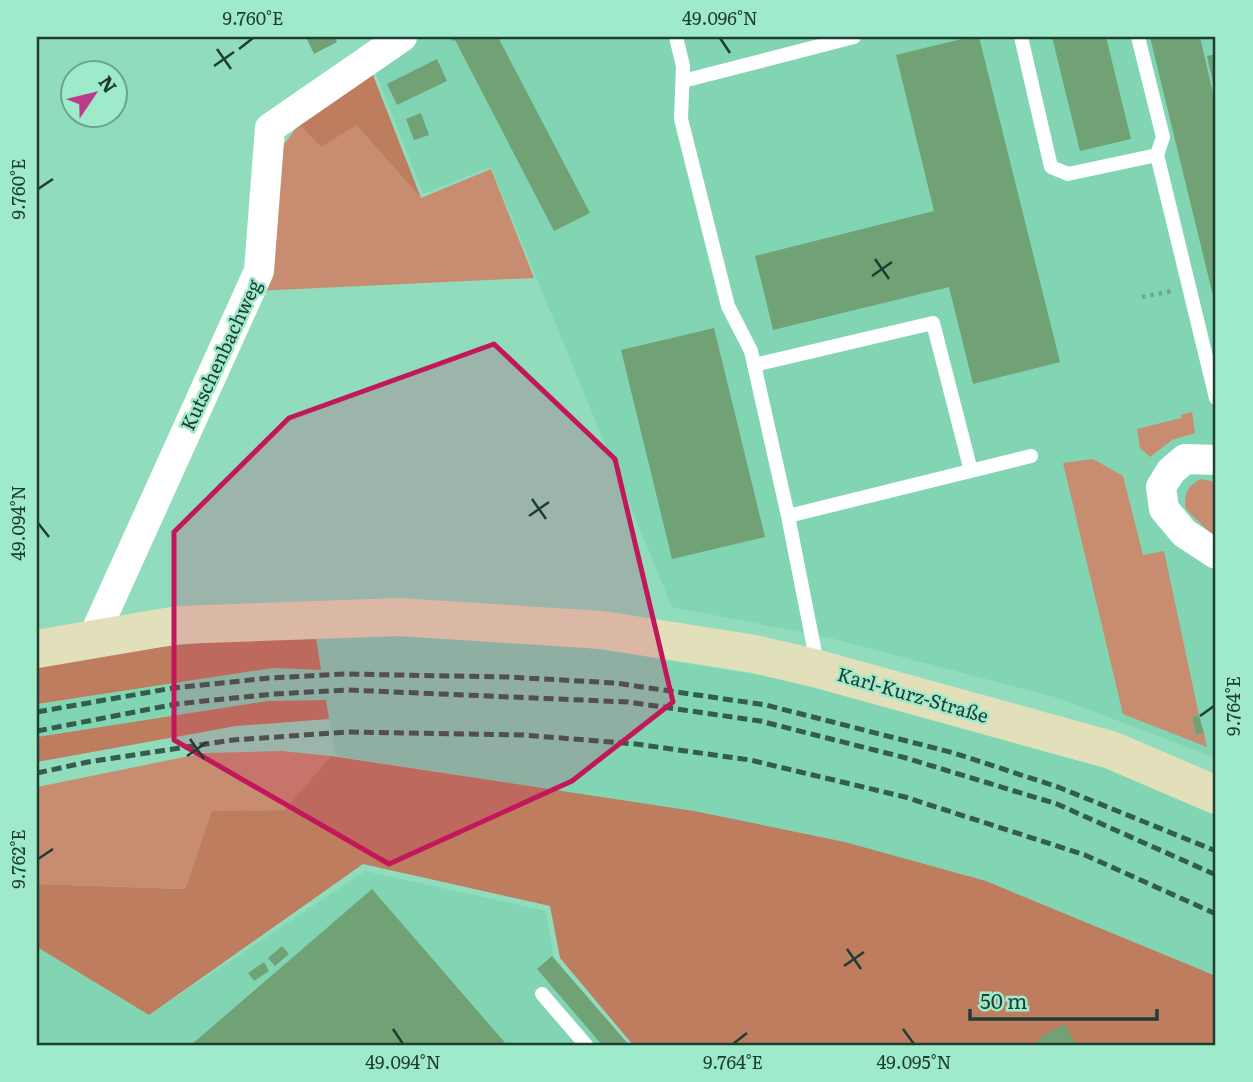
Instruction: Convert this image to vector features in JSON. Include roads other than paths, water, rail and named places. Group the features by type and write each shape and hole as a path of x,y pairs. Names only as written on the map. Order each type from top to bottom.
{"main road":[{"name":"Karl-Kurz-Straße","path":"37,649 178,625 398,617 602,630 755,654 818,669 1111,750 1216,793"}],"street":[{"name":"Kutschenbachweg","path":"92,640 259,271 270,128 402,37"},
{"path":"1216,460 1185,459 1171,471 1161,487 1164,509 1184,533 1216,554"}],"lane":[{"path":"676,37 683,66 681,118 728,306 751,351 788,516 818,669"},
{"path":"682,81 824,41 854,37"},
{"path":"1021,37 1051,166 1068,174 1157,155"},
{"path":"1139,37 1163,137 1157,155 1216,398"},
{"path":"754,365 933,323 971,471"},
{"path":"788,516 1031,457"},
{"path":"542,994 586,1045"}],"railway":[{"path":"37,712 173,688 344,674 508,677 615,683 766,705 954,753 1058,787 1216,851"},
{"path":"37,731 176,704 348,690 628,702 760,721 906,758 1057,804 1216,875"},
{"path":"37,773 88,762 233,740 348,732 523,735 636,744 750,760 905,797 1085,855 1216,914"}]}
